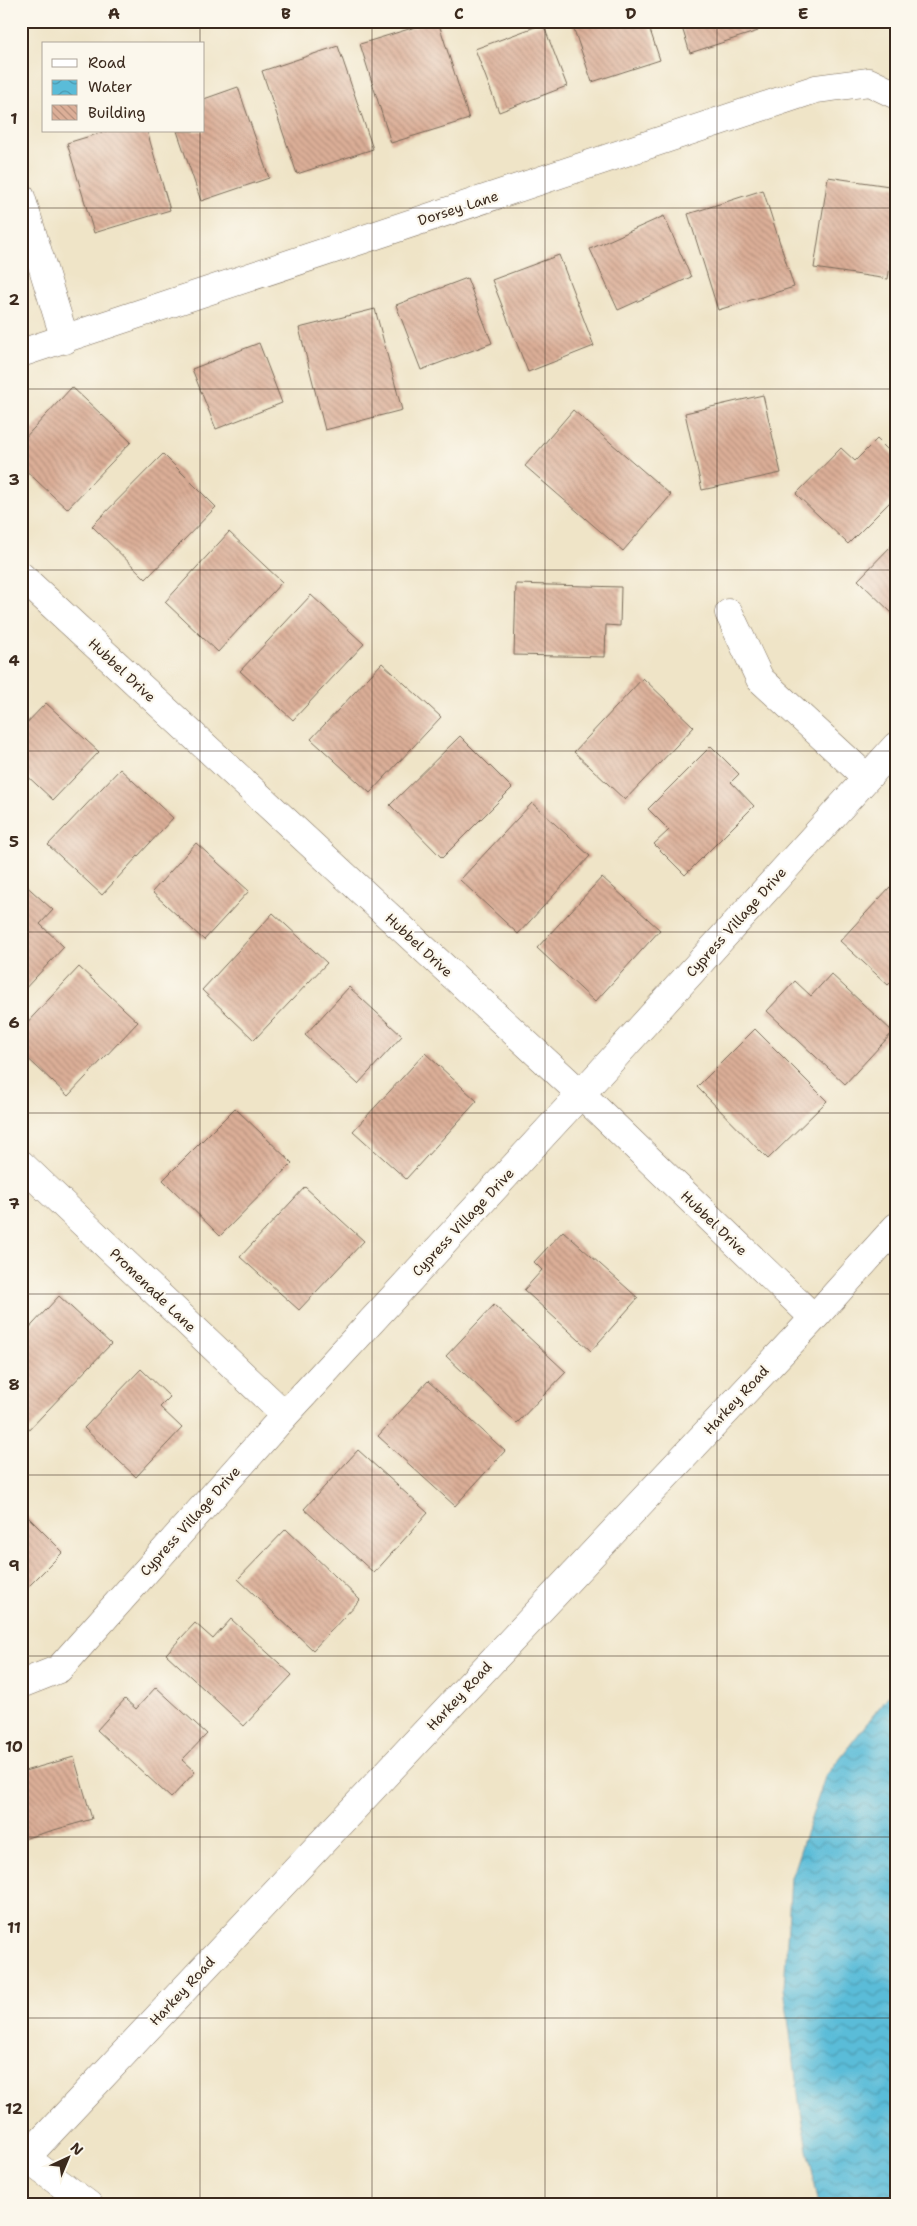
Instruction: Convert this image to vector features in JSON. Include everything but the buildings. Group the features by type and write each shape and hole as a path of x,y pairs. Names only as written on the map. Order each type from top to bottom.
{"street":[{"name":"Dorsey Lane","path":"21,353 65,340 816,89 869,82 896,95"},
{"path":"21,197 65,340"},
{"name":"Hubbel Drive","path":"21,576 581,1094 814,1318"},
{"path":"729,612 760,678 866,777"},
{"name":"Cypress Village Drive","path":"21,1684 58,1669 285,1415 581,1094 896,746"},
{"name":"Promenade Lane","path":"21,1164 285,1415"},
{"name":"Harkey Road","path":"24,2160 814,1318 896,1227"},
{"path":"24,2160 89,2205"}],"water":[{"path":"896,1686 896,2205 819,2205 800,2108 784,1988 791,1878 825,1777"}]}
